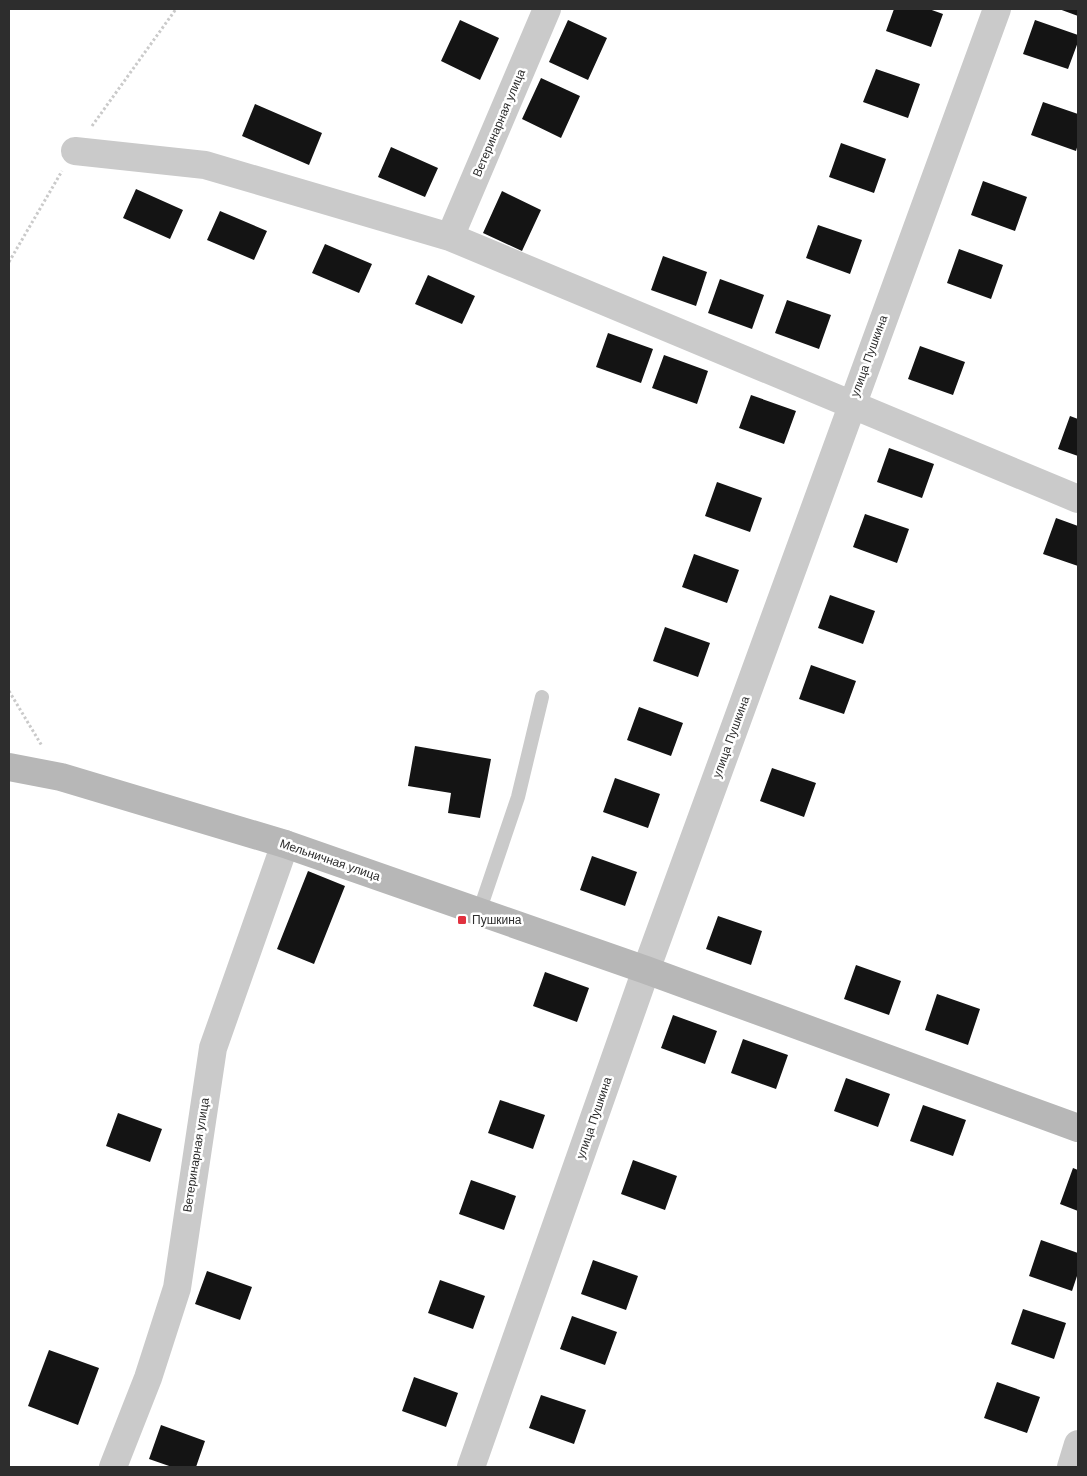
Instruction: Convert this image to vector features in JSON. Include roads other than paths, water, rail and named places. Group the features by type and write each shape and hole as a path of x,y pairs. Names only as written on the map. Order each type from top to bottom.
{"street":[{"name":"Ветеринарная улица","path":"450,237 547,9"},
{"name":"улица Пушкина","path":"471,1467 646,970 997,9"},
{"path":"75,151 205,165 450,237 1078,499"},
{"name":"Мельничная улица","path":"9,767 61,777 285,844 646,970 1078,1128"},
{"name":"Ветеринарная улица","path":"113,1467 148,1378 177,1288 213,1048 285,844"},
{"path":"1071,1467 1078,1444"}],"lane":[{"path":"479,912 518,797 542,697"}],"place":[{"name":"Пушкина","path":"462,920"}]}
